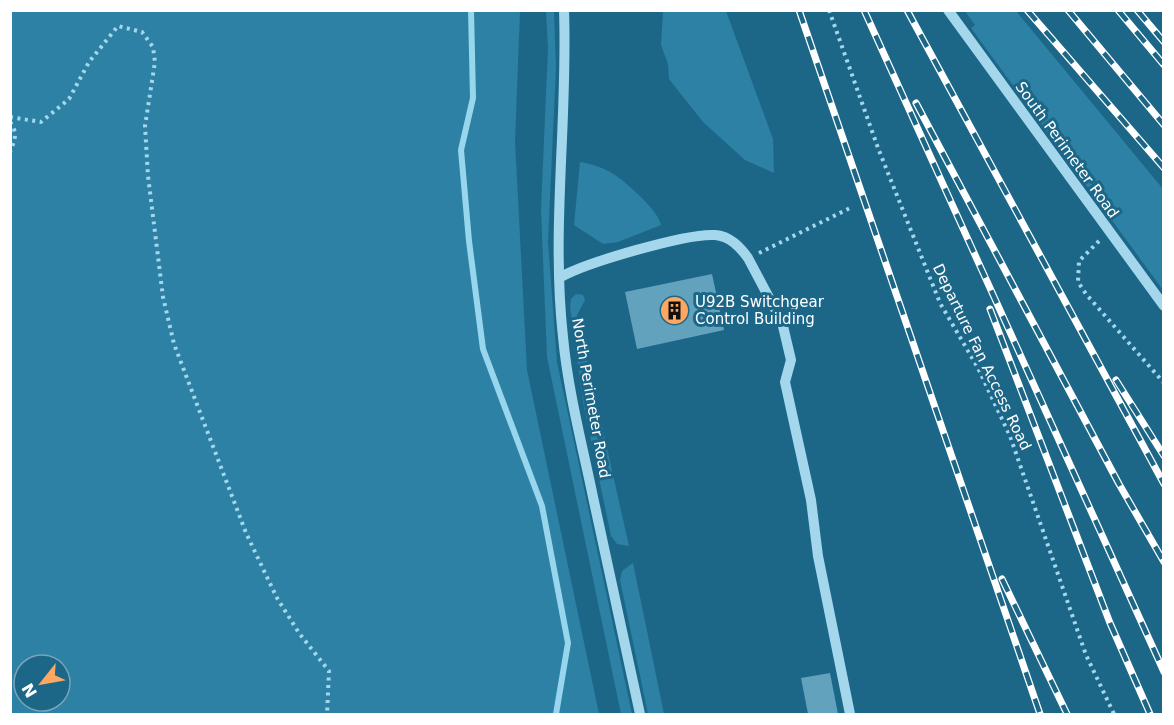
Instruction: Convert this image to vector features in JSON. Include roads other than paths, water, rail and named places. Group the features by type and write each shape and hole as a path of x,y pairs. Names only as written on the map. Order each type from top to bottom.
{"lane":[{"name":"North Perimeter Road","path":"564,10 567,76 561,159 559,278 563,338 575,412 640,714"},
{"name":"South Perimeter Road","path":"948,10 1164,306"},
{"path":"559,278 576,268 597,261 703,235 726,237 748,258 782,322 791,360 785,382 812,500 818,556 850,714"}],"waterway":[{"path":"471,10 473,98 461,150 469,241 483,349 542,506 568,643 556,714"}],"railway":[{"path":"799,10 1040,714"},
{"path":"864,10 1164,672"},
{"path":"907,10 1164,484"},
{"path":"1027,10 1164,168"},
{"path":"1068,10 1164,125"},
{"path":"1118,10 1164,65"},
{"path":"1137,10 1164,42"},
{"path":"916,103 1119,484 1164,562"},
{"path":"990,309 1110,623 1150,714"},
{"path":"1116,380 1164,456"},
{"path":"1002,579 1067,714"}],"place":[{"name":"U92B Switchgear Control Building","path":"674,311"}]}
